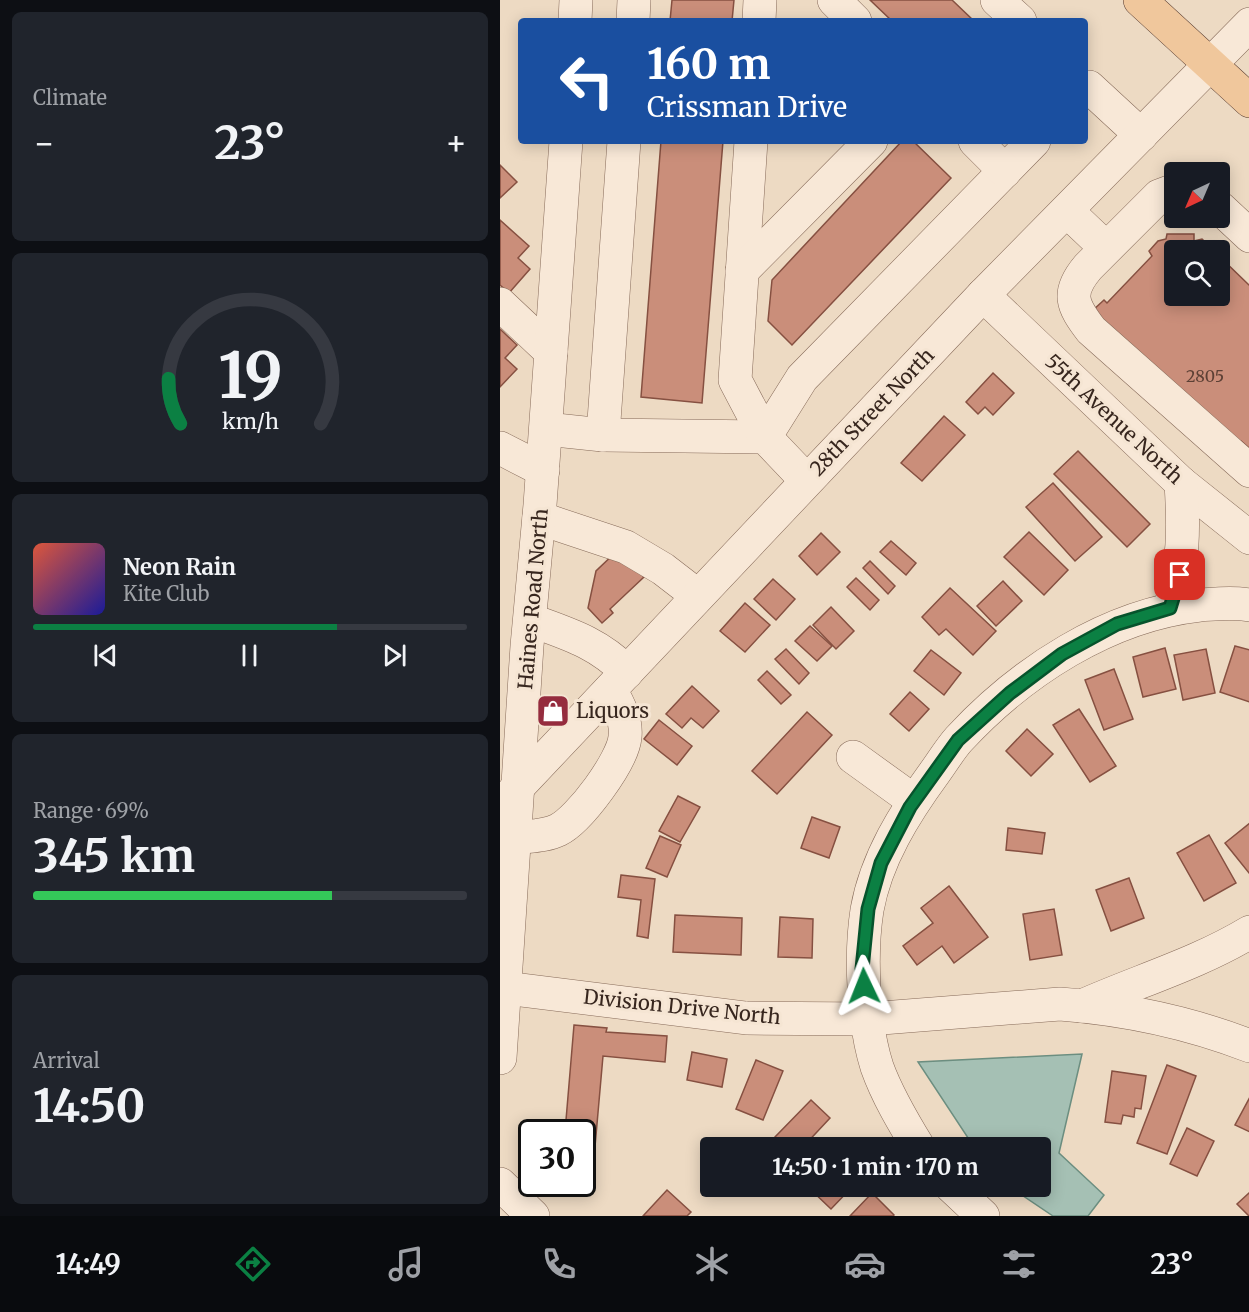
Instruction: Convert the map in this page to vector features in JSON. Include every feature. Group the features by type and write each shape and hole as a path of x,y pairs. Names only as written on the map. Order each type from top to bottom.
{"main road":[{"path":"1140,0 1250,101"}],"street":[{"path":"575,18 576,0"},
{"path":"633,18 634,0"},
{"path":"759,18 760,0"},
{"path":"834,0 852,18"},
{"path":"998,0 1016,18"},
{"name":"28th Street North","path":"510,796 983,295 1250,24"},
{"path":"1088,89 1141,135"},
{"name":"Haines Road North","path":"500,1058 505,912 516,838 510,796 539,518 566,144"},
{"path":"603,435 624,144"},
{"path":"751,144 735,380 766,437 806,480"},
{"path":"742,272 868,144"},
{"path":"978,144 1005,171"},
{"path":"766,437 802,378 1031,144"},
{"path":"1164,194 1159,196 1106,248 1078,278 1072,292 1082,317 1091,330 1250,471"},
{"path":"1067,211 1106,248"},
{"path":"1230,217 1250,236"},
{"name":"55th Avenue North","path":"983,295 1181,483 1250,538"},
{"path":"500,304 551,352"},
{"path":"546,429 603,435 766,437"},
{"path":"500,448 543,470"},
{"path":"1170,608 1180,575 1185,536 1181,483"},
{"path":"539,518 626,547 664,569 698,596"},
{"path":"912,1137 901,1120 877,1066 862,969 868,909 881,863 914,801 958,740 1010,693 1062,654 1117,624 1170,608 1234,602 1250,605"},
{"path":"516,838 556,831 568,824 586,804 617,759 625,739 618,681 608,653 590,642 530,620"},
{"path":"853,757 914,801"},
{"path":"1082,1006 1117,990 1161,976 1250,932"},
{"name":"Division Drive North","path":"504,972 746,1018 869,1019 1060,1004 1082,1006 1152,1016 1194,1026 1250,1046"},
{"path":"500,1184 533,1216"},
{"path":"963,1197 983,1216"}],"shaded area":[{"path":"1082,1054 1059,1153 1104,1195 1088,1216 1053,1216 1025,1197 1051,1197 1051,1137 967,1137 918,1062"}],"building":[{"path":"672,0 734,0 732,18 670,18"},
{"path":"870,0 952,0 971,18 889,18"},
{"path":"661,144 723,144 702,403 641,397"},
{"path":"899,144 916,144 951,178 792,345 768,321 772,280"},
{"path":"500,165 517,182 500,198"},
{"path":"500,220 529,246 518,258 530,269 509,293 500,285"},
{"path":"1167,234 1194,234 1194,240 1164,240 1164,306 1230,306 1230,267 1250,286 1250,449 1241,441 1235,447 1092,311 1104,300 1107,303 1152,256 1149,251 1158,241 1166,239"},
{"path":"500,329 517,345 505,358 517,369 500,387"},
{"path":"993,373 1014,393 993,415 985,407 978,414 966,402"},
{"path":"944,416 965,435 922,481 901,463"},
{"path":"1078,451 1150,524 1127,547 1054,474"},
{"path":"1053,483 1102,537 1075,561 1026,507"},
{"path":"1029,532 1068,570 1044,595 1004,557"},
{"path":"821,533 840,552 817,575 799,556"},
{"path":"891,541 916,563 906,575 880,552"},
{"path":"618,550 644,577 610,609 613,613 602,623 588,608 596,571"},
{"path":"870,561 895,586 888,594 863,568"},
{"path":"856,578 879,600 870,610 847,587"},
{"path":"773,579 795,599 776,620 754,599"},
{"path":"1003,581 1022,601 996,626 977,606"},
{"path":"950,588 996,631 973,655 946,629 939,635 922,617"},
{"path":"745,603 770,625 745,652 720,631"},
{"path":"831,607 854,631 836,649 813,625"},
{"path":"810,626 832,646 817,661 795,641"},
{"path":"1235,646 1250,650 1250,702 1220,692"},
{"path":"1165,648 1176,689 1143,697 1133,657"},
{"path":"786,649 809,673 799,684 775,659"},
{"path":"1206,649 1215,693 1183,700 1174,655"},
{"path":"931,650 961,673 944,695 914,671"},
{"path":"1114,669 1133,719 1104,730 1085,680"},
{"path":"767,671 791,695 781,704 758,680"},
{"path":"692,686 719,711 703,728 691,718 682,728 666,714"},
{"path":"910,692 929,709 909,731 890,714"},
{"path":"1079,709 1116,766 1090,782 1053,725"},
{"path":"807,712 832,735 777,794 752,771"},
{"path":"659,720 692,746 677,765 644,739"},
{"path":"1027,729 1053,754 1031,776 1006,751"},
{"path":"678,796 700,807 680,842 659,831"},
{"path":"812,817 840,827 829,858 801,848"},
{"path":"1250,823 1250,872 1249,873 1225,843"},
{"path":"1008,828 1045,833 1042,854 1006,850"},
{"path":"1209,835 1236,883 1204,901 1177,853"},
{"path":"660,836 681,845 667,877 646,868"},
{"path":"621,875 655,879 648,938 637,936 641,900 618,897"},
{"path":"1129,878 1144,918 1111,931 1096,890"},
{"path":"949,886 988,937 954,963 942,946 917,965 903,946 933,923 921,908"},
{"path":"1054,909 1062,955 1030,960 1023,914"},
{"path":"675,915 742,918 741,955 673,952"},
{"path":"780,917 813,919 812,958 778,957"},
{"path":"574,1025 607,1028 606,1032 667,1036 665,1062 603,1056 596,1135 596,1119 566,1119"},
{"path":"692,1052 727,1059 722,1087 687,1080"},
{"path":"756,1060 783,1071 763,1120 736,1109"},
{"path":"1167,1065 1196,1076 1167,1154 1137,1143"},
{"path":"1112,1071 1146,1076 1141,1109 1135,1108 1134,1117 1123,1115 1121,1124 1105,1122"},
{"path":"1250,1097 1250,1132 1235,1125"},
{"path":"811,1100 830,1118 812,1137 775,1137"},
{"path":"1187,1128 1214,1141 1197,1176 1170,1164"},
{"path":"667,1190 691,1212 687,1216 643,1216"},
{"path":"1250,1192 1250,1216 1249,1216 1237,1204"},
{"path":"818,1197 842,1197 831,1209"},
{"path":"868,1197 876,1197 894,1215 893,1216 850,1216"}],"place":[{"name":"Liquors","path":"553,711"}],"route":[{"path":"864,986 862,969 868,909 881,863 910,807 958,740 1010,693 1062,654 1117,624 1170,608 1180,575"}]}
